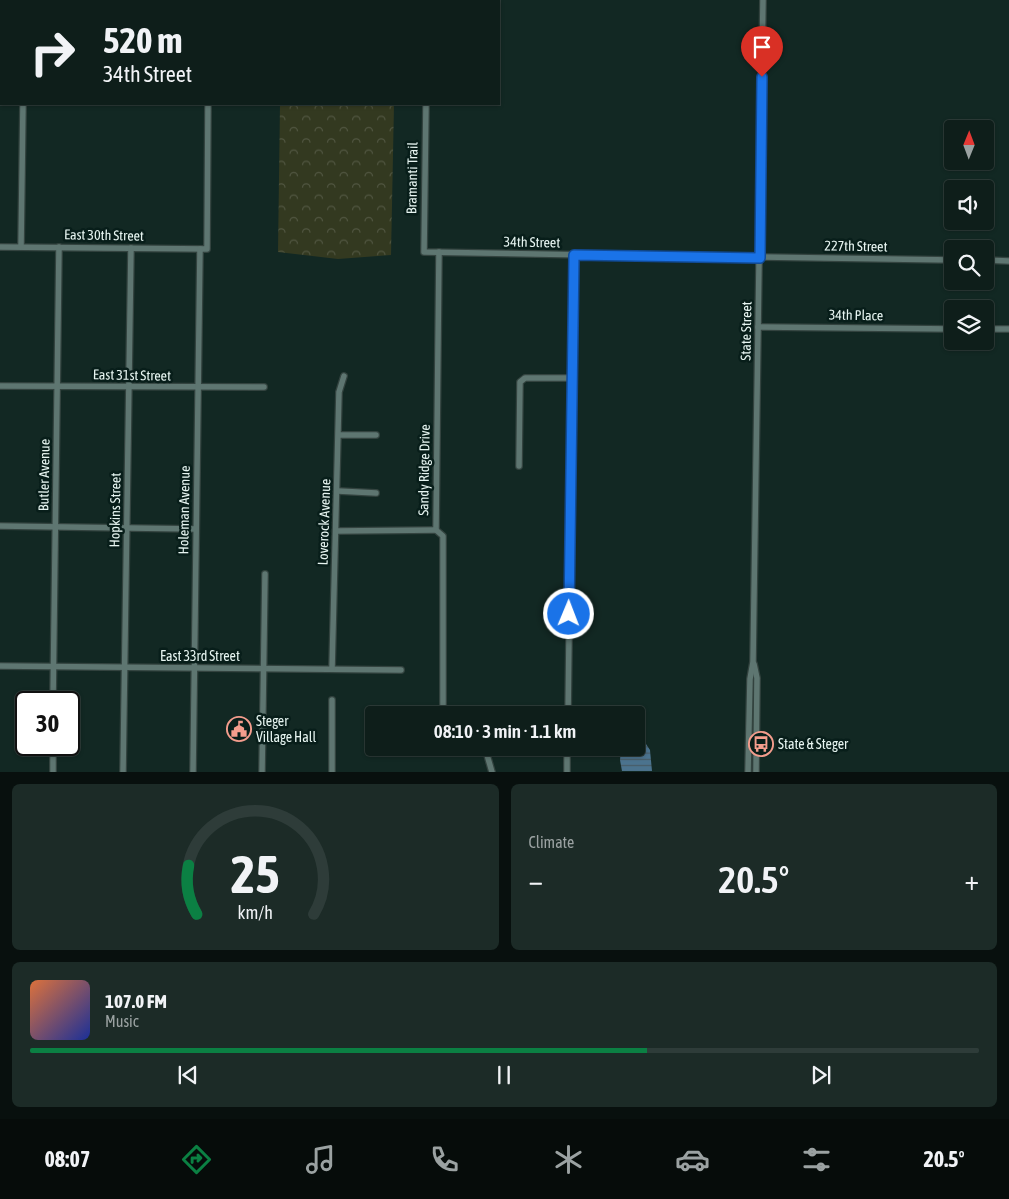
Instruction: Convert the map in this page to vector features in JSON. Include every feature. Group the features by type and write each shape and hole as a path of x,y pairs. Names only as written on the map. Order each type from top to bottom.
{"street":[{"name":"State Street","path":"756,772 757,678 754,662 763,0"},
{"path":"21,247 23,105"},
{"name":"East 30th Street","path":"0,247 207,249 208,105"},
{"name":"Bramanti Trail","path":"424,252 426,105"},
{"name":"Butler Avenue","path":"54,691 59,247"},
{"name":"Hopkins Street","path":"123,772 131,248"},
{"name":"Holeman Avenue","path":"193,772 200,249"},
{"name":"34th Street","path":"424,252 760,258"},
{"name":"Sandy Ridge Drive","path":"439,252 436,530 443,536 443,706"},
{"path":"568,706 574,255"},
{"name":"227th Street","path":"760,258 944,260"},
{"path":"994,260 1009,261"},
{"name":"34th Place","path":"758,327 944,329"},
{"path":"994,329 1009,329"},
{"name":"Loverock Avenue","path":"332,669 338,491 339,392 344,376"},
{"path":"519,466 520,382 525,378 572,378"},
{"name":"East 31st Street","path":"0,386 129,388 264,387"},
{"path":"339,435 376,435"},
{"path":"338,491 376,493"},
{"path":"0,526 196,529"},
{"path":"336,531 436,530"},
{"path":"262,772 265,574"},
{"name":"State Street","path":"748,772 750,679 754,662"},
{"name":"East 33rd Street","path":"0,666 401,670"},
{"path":"332,700 332,772"},
{"path":"53,756 53,772"},
{"path":"487,756 492,772"},
{"path":"567,756 567,772"}],"green space":[{"path":"280,105 394,105 391,255 338,259 278,252"}],"water":[{"path":"646,744 650,750 652,771 622,771 620,756 645,756"}],"place":[{"name":"Steger Village Hall","path":"239,729"},
{"name":"State & Steger","path":"761,744"}],"route":[{"path":"569,614 574,255 760,258 762,77"}]}
